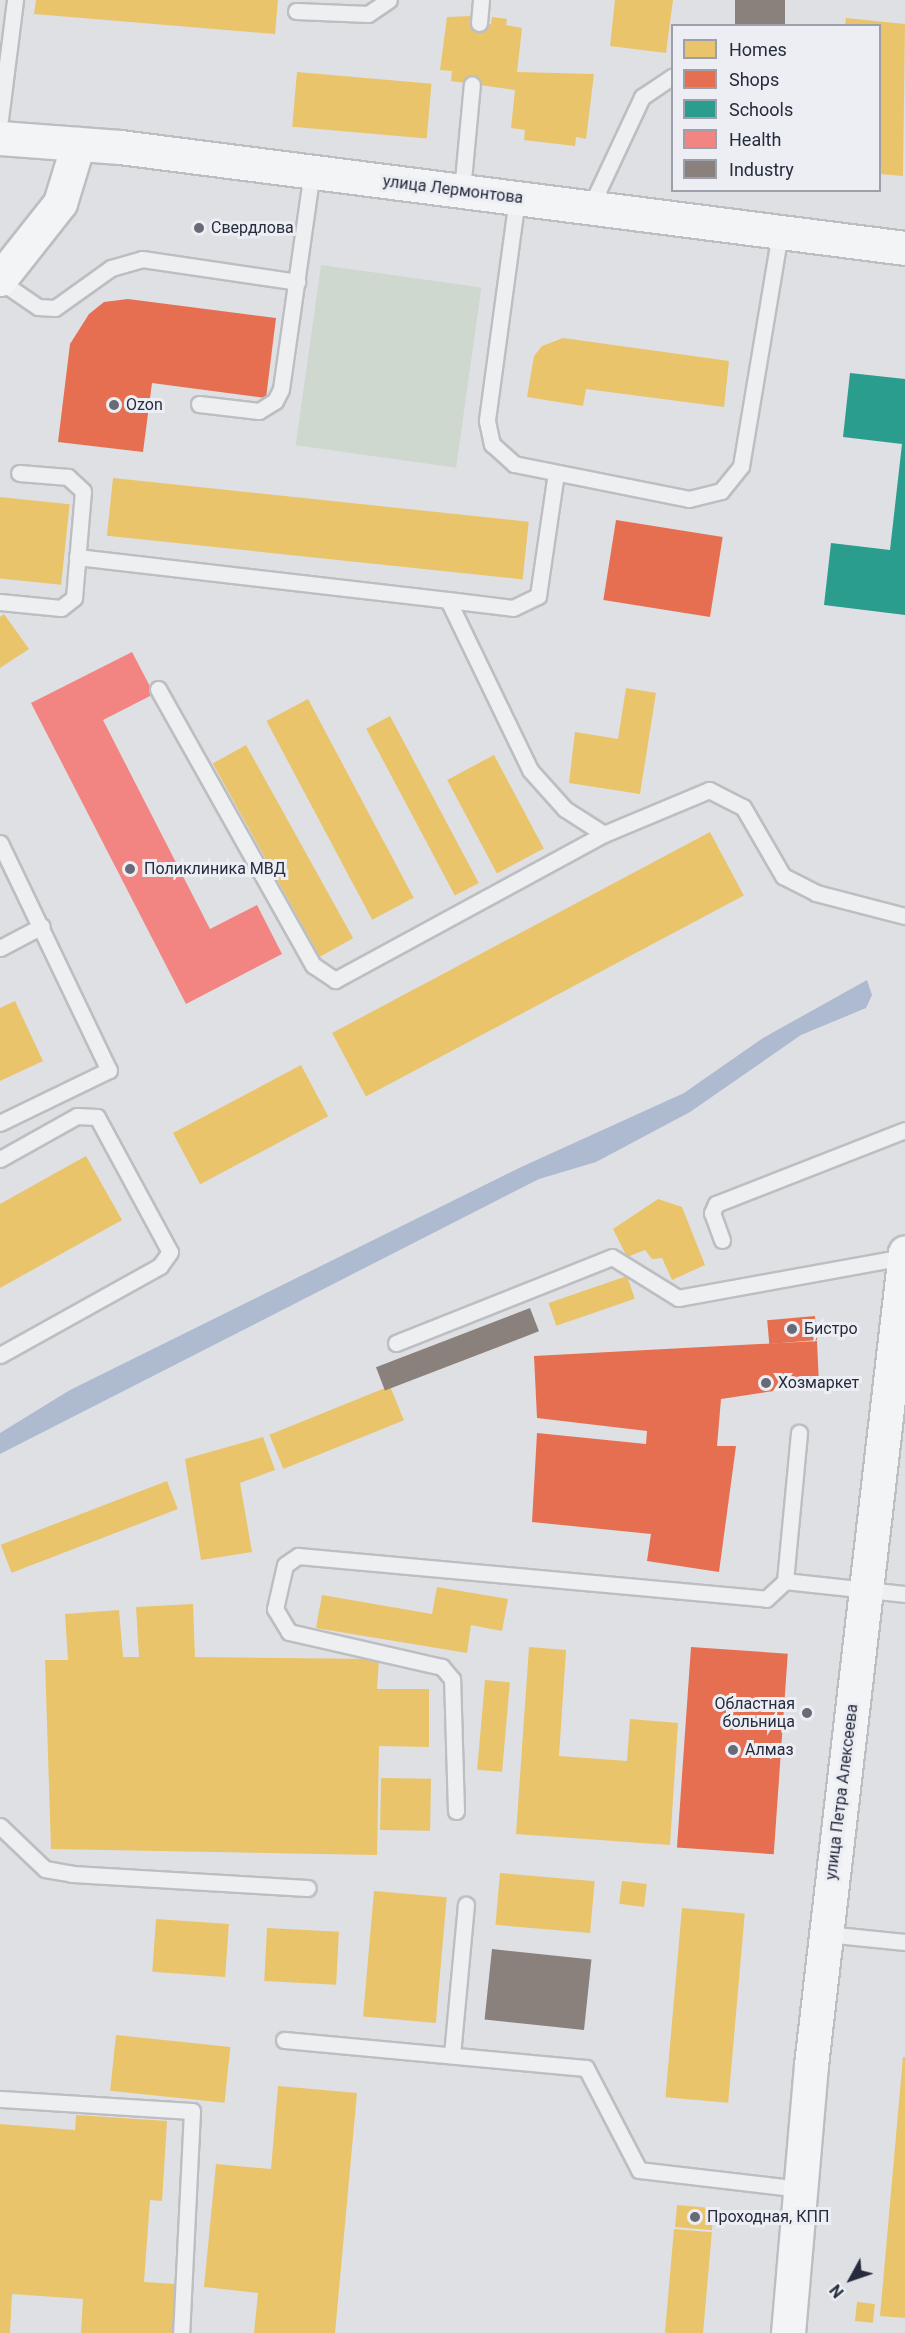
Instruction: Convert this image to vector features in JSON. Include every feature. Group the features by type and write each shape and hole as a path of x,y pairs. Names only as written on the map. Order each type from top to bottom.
{"street":[{"name":"улица Лермонтова","path":"0,138 78,144 312,171 905,248"},
{"path":"0,280 60,203 78,144"},
{"name":"улица Петра Алексеева","path":"788,2333 826,1934 905,1252"}],"lane":[{"path":"0,119 15,0"},
{"path":"296,11 368,14 389,0"},
{"path":"479,23 481,0"},
{"path":"590,208 642,97 671,78"},
{"path":"462,191 472,84"},
{"path":"199,404 259,411 275,401 297,282 312,171"},
{"path":"517,198 487,421 492,444 514,464 689,499 721,491 741,466 780,233"},
{"path":"0,280 38,307 55,308 111,268 142,258 297,282"},
{"path":"0,602 62,608 74,598 83,491 78,482 19,473"},
{"path":"77,557 513,608 538,596 556,473"},
{"path":"448,600 530,770 565,809 604,834"},
{"path":"158,689 313,965 335,980 604,834 709,790 742,807 783,876 816,893 905,916"},
{"path":"0,843 42,926 109,1070 0,1123"},
{"path":"0,948 42,926"},
{"path":"0,1159 77,1116 97,1117 170,1252 160,1266 0,1355"},
{"path":"722,1240 712,1213 716,1204 905,1130"},
{"path":"396,1343 612,1257 678,1298 904,1257"},
{"path":"456,1811 452,1679 442,1667 290,1632 275,1609 290,1559 766,1599 784,1581 798,1433"},
{"path":"784,1581 905,1593"},
{"path":"0,1826 45,1869 72,1875 308,1888"},
{"path":"452,2055 466,1905"},
{"path":"826,1934 905,1942"},
{"path":"284,2040 586,2068 634,2164 646,2173 800,2189"},
{"path":"0,2099 192,2111 181,2333"}],"shaded area":[{"path":"321,265 481,288 456,468 296,445"}],"water":[{"path":"867,980 872,995 866,1008 801,1035 690,1112 596,1162 539,1179 0,1454 0,1433 70,1390 519,1168 684,1093 763,1038"}],"building: Homes":[{"path":"36,0 278,0 275,34 34,14"},
{"path":"615,0 673,0 666,53 610,46"},
{"path":"472,16 471,22 491,24 492,17 507,19 506,25 522,28 517,72 594,74 586,139 576,137 575,146 524,140 525,130 511,128 515,90 451,81 452,71 440,70 447,17"},
{"path":"846,18 905,24 903,176 881,174 881,24 845,24"},
{"path":"297,72 431,84 427,139 292,127"},
{"path":"563,338 729,361 724,407 586,389 583,406 527,397 534,356 542,346"},
{"path":"113,478 529,522 523,579 107,536"},
{"path":"0,497 70,504 61,585 0,578"},
{"path":"4,614 29,649 0,668 0,617"},
{"path":"626,688 656,693 640,794 569,783 575,732 618,739"},
{"path":"308,699 414,898 372,920 267,721"},
{"path":"390,716 479,883 455,896 366,729"},
{"path":"246,745 353,938 320,957 213,763"},
{"path":"494,755 544,849 497,873 447,780"},
{"path":"710,832 744,896 366,1097 332,1033"},
{"path":"15,1001 43,1061 0,1081 0,1008"},
{"path":"301,1065 328,1116 200,1184 173,1133"},
{"path":"86,1156 122,1220 0,1288 0,1204"},
{"path":"658,1199 682,1207 705,1265 672,1280 662,1258 652,1259 645,1250 627,1257 613,1229"},
{"path":"627,1276 635,1299 556,1326 549,1303"},
{"path":"390,1386 404,1420 283,1469 269,1435"},
{"path":"263,1437 275,1470 240,1483 252,1552 201,1560 185,1459"},
{"path":"167,1481 178,1509 12,1573 1,1545"},
{"path":"437,1587 508,1599 502,1631 471,1625 467,1653 316,1628 322,1595 432,1614"},
{"path":"193,1604 195,1657 379,1659 377,1689 429,1689 429,1747 379,1746 377,1855 51,1849 45,1660 68,1660 65,1614 119,1610 123,1657 139,1657 136,1607"},
{"path":"529,1647 566,1650 559,1756 627,1761 630,1719 678,1723 670,1845 516,1834"},
{"path":"485,1680 510,1682 502,1772 477,1770"},
{"path":"381,1778 431,1779 430,1831 380,1830"},
{"path":"500,1873 595,1881 590,1933 495,1925"},
{"path":"622,1881 647,1884 644,1907 619,1904"},
{"path":"374,1891 447,1897 436,2023 363,2017"},
{"path":"682,1908 745,1913 728,2103 665,2097"},
{"path":"156,1919 229,1924 225,1977 152,1972"},
{"path":"267,1928 339,1932 336,1985 264,1981"},
{"path":"116,2035 230,2047 225,2103 110,2091"},
{"path":"903,2057 905,2057 905,2318 880,2316"},
{"path":"278,2086 357,2093 335,2333 254,2333 258,2293 204,2287 216,2164 271,2169"},
{"path":"76,2115 167,2121 162,2201 150,2200 144,2282 176,2284 173,2333 81,2333 83,2299 12,2294 10,2333 0,2333 0,2124 75,2130"},
{"name":"Проходная, КПП","path":"677,2205 714,2208 712,2230 675,2227"},
{"path":"674,2229 712,2232 703,2333 665,2333"},
{"path":"857,2302 875,2304 873,2323 855,2321"}],"building: Shops":[{"path":"128,299 276,318 266,398 152,383 143,452 58,442 70,344 89,314 104,302"},
{"path":"616,520 723,537 710,617 603,600"},
{"name":"Бистро","path":"815,1316 817,1340 769,1344 767,1320"},
{"path":"817,1341 819,1384 721,1399 717,1446 736,1446 719,1572 647,1561 651,1534 532,1522 537,1433 646,1444 647,1431 537,1418 534,1356"},
{"name":"Алмаз","path":"691,1647 788,1654 774,1854 677,1848"}],"building: Schools":[{"path":"850,373 905,379 905,615 824,605 831,543 890,550 902,444 843,437"}],"building: Health":[{"path":"132,652 154,694 103,720 210,929 257,905 282,954 186,1004 31,703"}],"building: Industry":[{"path":"735,0 785,0 785,24 735,24"},
{"path":"530,1308 539,1331 385,1390 376,1367"},
{"path":"492,1949 591,1959 584,2030 485,2020"}],"place":[{"name":"Свердлова","path":"199,228"},
{"name":"Ozon","path":"114,405"},
{"name":"Поликлиника МВД","path":"130,869"},
{"name":"Бистро","path":"792,1329"},
{"name":"Хозмаркет","path":"766,1383"},
{"name":"Областная больница","path":"807,1713"},
{"name":"Алмаз","path":"733,1750"},
{"name":"Проходная, КПП","path":"695,2217"}]}
